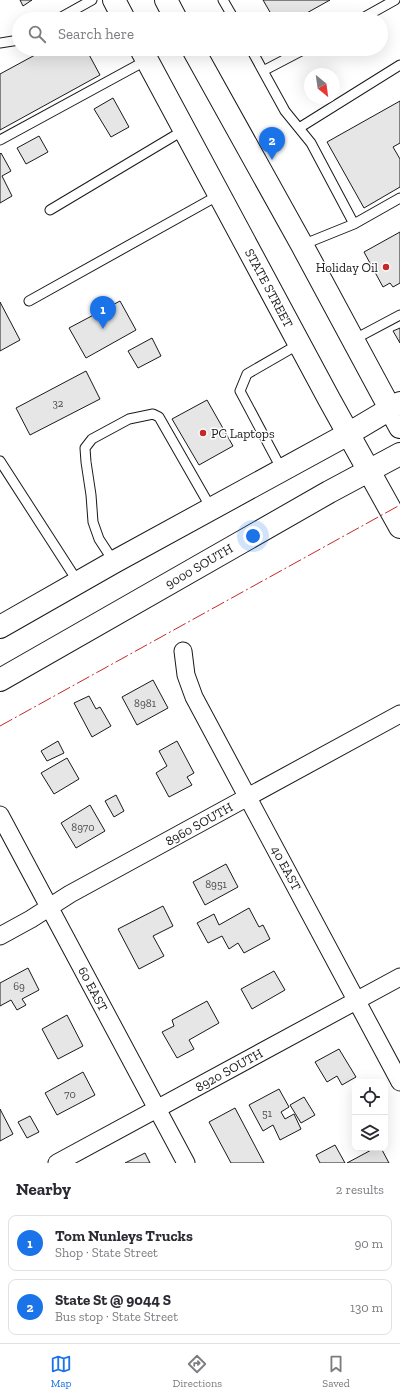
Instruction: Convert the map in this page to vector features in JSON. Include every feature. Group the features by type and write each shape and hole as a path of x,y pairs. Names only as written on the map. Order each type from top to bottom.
{"main road":[{"path":"114,0 120,12"},
{"path":"166,0 172,12"},
{"name":"STATE STREET","path":"145,56 299,344 400,527"},
{"path":"0,627 211,508 348,434 397,413 353,340 197,56"},
{"name":"9000 SOUTH","path":"0,680 369,470 400,454"}],"street":[{"name":"40 EAST","path":"183,651 186,675 194,698 400,1082"},
{"name":"8960 SOUTH","path":"0,936 31,919 49,906 400,714"},
{"name":"60 EAST","path":"0,815 186,1163"},
{"name":"8920 SOUTH","path":"57,1163 400,977"}],"lane":[{"path":"71,12 92,0"},
{"path":"223,0 230,12"},
{"path":"374,12 395,0"},
{"path":"0,43 12,41"},
{"path":"0,140 142,56"},
{"path":"255,56 285,111 312,144 354,224"},
{"path":"263,71 292,56"},
{"path":"298,128 400,65"},
{"path":"50,210 184,130"},
{"path":"28,301 219,195"},
{"path":"302,245 354,224 400,198"},
{"path":"353,340 400,315"},
{"path":"282,470 240,391 247,374 299,344"},
{"path":"114,562 100,539 93,522 85,448 92,439 114,426 129,419 142,416 153,414 159,417 211,508"},
{"path":"0,461 78,582"}],"building":[{"path":"20,0 32,0 23,6"},
{"path":"263,0 330,0 309,12 270,12"},
{"path":"33,56 90,56 100,75 0,130 0,74"},
{"path":"113,98 129,127 111,137 94,109"},
{"path":"400,101 400,143 393,147 400,159 400,187 364,208 327,142"},
{"path":"39,136 48,152 26,164 17,148"},
{"path":"1,153 11,171 2,176 12,196 0,203 0,154"},
{"name":"Holiday Oil","path":"400,232 400,283 393,287 390,283 383,287 364,252"},
{"path":"120,301 136,330 86,358 69,328"},
{"path":"0,302 20,340 0,351"},
{"path":"400,328 400,343 393,331"},
{"path":"152,338 161,356 138,368 128,351"},
{"path":"86,371 100,399 30,435 16,408"},
{"name":"PC Laptops","path":"207,400 233,446 199,465 172,419"},
{"path":"153,680 168,708 137,725 122,697"},
{"path":"89,696 96,709 100,707 111,726 92,737 74,703"},
{"path":"58,741 64,753 47,761 41,751"},
{"path":"177,741 194,773 187,777 192,785 169,797 156,773 167,766 159,751"},
{"path":"67,758 79,779 54,794 41,773"},
{"path":"116,795 124,811 114,817 105,801"},
{"path":"90,805 105,831 76,848 61,823"},
{"path":"226,864 238,887 205,905 193,882"},
{"path":"163,906 173,926 153,936 164,956 139,969 118,929"},
{"path":"249,908 259,927 263,925 270,939 244,953 238,943 229,949 222,936 208,943 197,923 214,914 219,925"},
{"path":"28,968 39,990 22,999 26,1005 17,1010 11,1000 0,1006 0,983"},
{"path":"274,971 285,990 252,1009 241,989"},
{"path":"207,1001 219,1023 189,1040 194,1049 177,1058 162,1032 174,1026 172,1020"},
{"path":"67,1015 83,1046 58,1059 42,1029"},
{"path":"339,1049 356,1077 342,1085 337,1076 327,1082 315,1062"},
{"path":"83,1072 95,1095 57,1115 45,1093"},
{"path":"279,1089 289,1107 281,1112 285,1119 294,1114 301,1129 280,1140 273,1125 263,1131 249,1105"},
{"path":"304,1097 315,1115 301,1123 290,1105"},
{"path":"235,1108 264,1163 231,1163 209,1122"},
{"path":"0,1109 13,1134 0,1141"},
{"path":"30,1116 39,1132 27,1138 18,1122"},
{"path":"335,1145 345,1163 320,1163 316,1155"},
{"path":"369,1151 383,1151 389,1163 347,1163"},
{"path":"145,1153 150,1163 125,1163"}],"power":[{"path":"0,726 400,505"}],"place":[{"name":"State St @ 9044 S","path":"272,160"},
{"name":"Holiday Oil","path":"386,267"},
{"name":"Tom Nunleys Trucks","path":"103,329"},
{"name":"PC Laptops","path":"203,433"}]}
